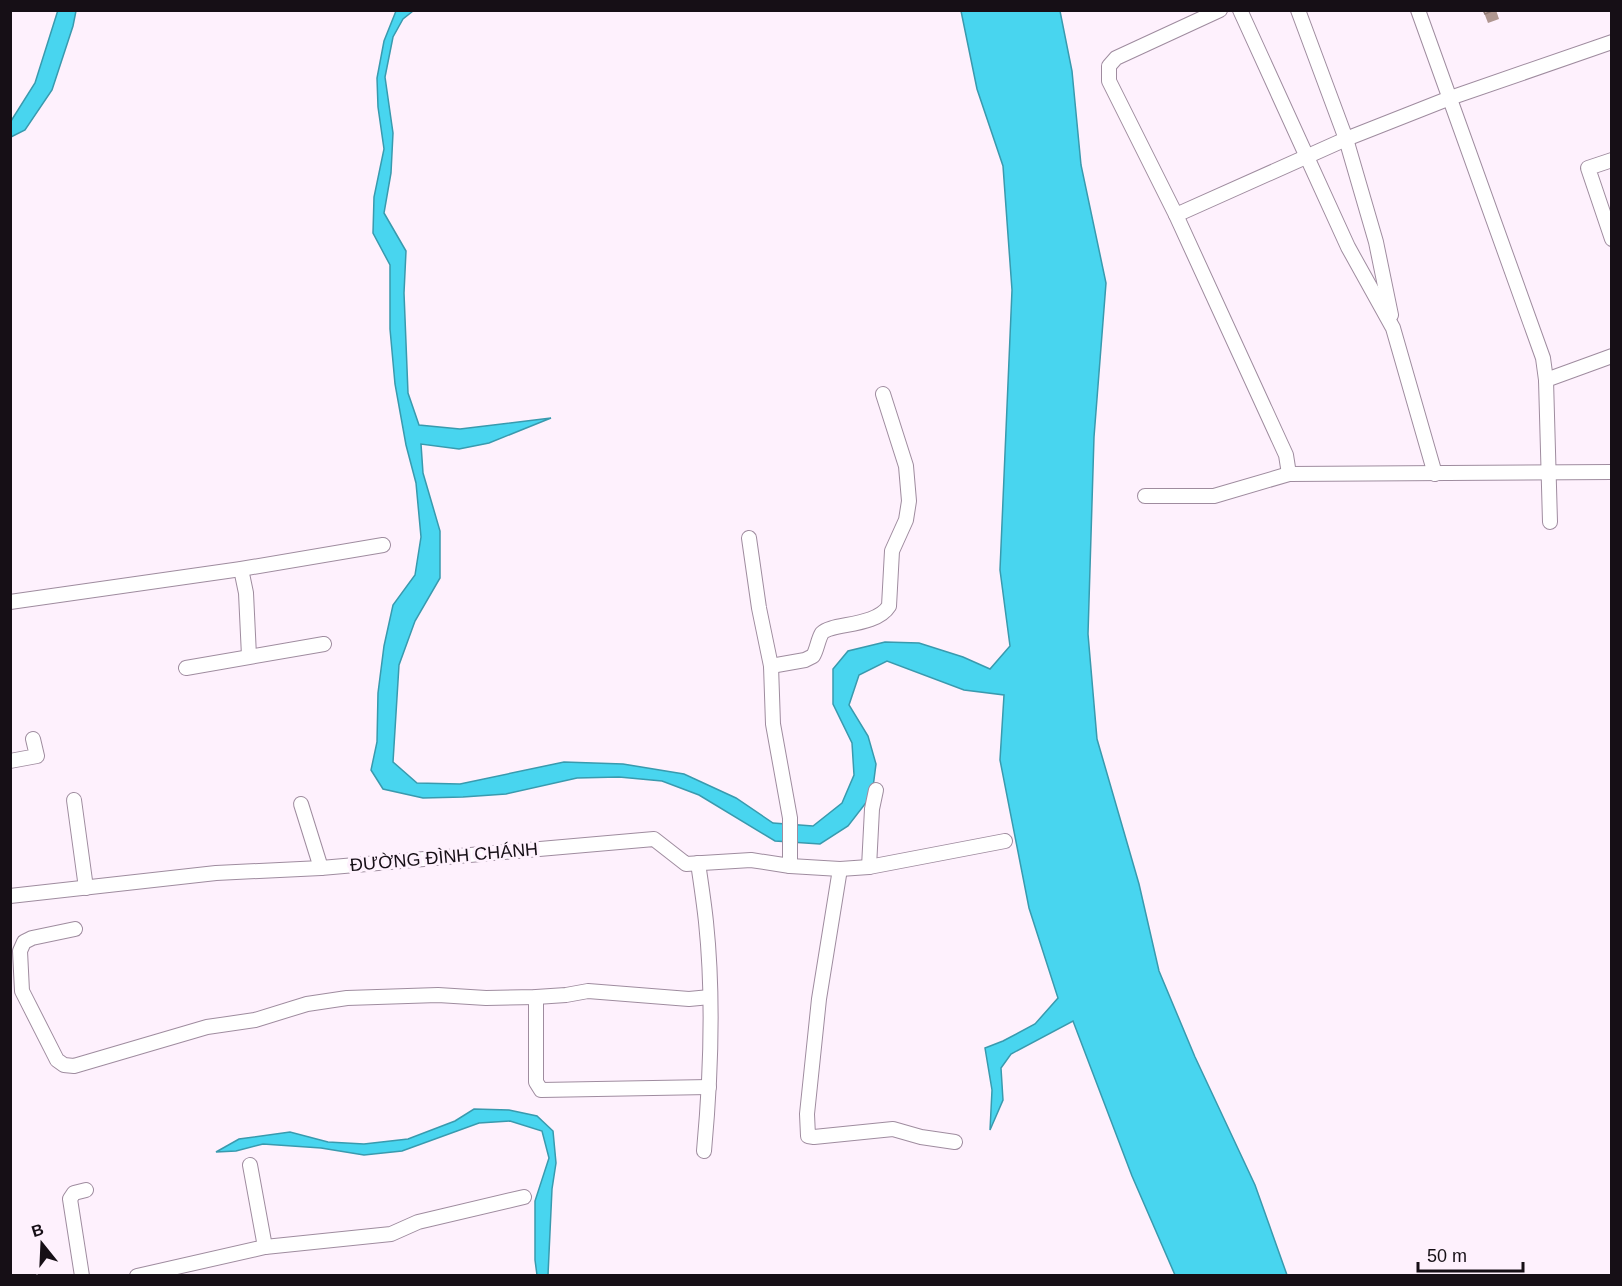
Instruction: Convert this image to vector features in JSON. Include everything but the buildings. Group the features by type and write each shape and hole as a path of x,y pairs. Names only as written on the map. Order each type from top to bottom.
{"street":[{"path":"1220,10 1116,58 1109,66 1109,81 1176,215 1286,455 1289,474"},
{"path":"1240,10 1348,246 1393,328"},
{"path":"1298,10 1346,138 1376,242 1393,328 1435,474"},
{"path":"1418,10 1543,358 1546,380 1550,522"},
{"path":"1176,215 1346,138 1450,98 1611,42"},
{"path":"1611,160 1588,168 1611,239"},
{"path":"1546,380 1611,356"},
{"path":"771,666 805,660 813,656 822,634 826,631 858,624 885,612 889,606 892,551 906,520 909,501 906,466 883,394"},
{"path":"1145,496 1214,496 1289,474 1611,472"},
{"path":"749,538 759,608 771,666 773,724 790,823 790,866"},
{"path":"10,602 241,569 383,545"},
{"path":"241,569 246,593 249,656"},
{"path":"186,668 324,644"},
{"path":"10,761 37,756 33,739"},
{"path":"869,867 872,809 876,790"},
{"path":"74,800 86,888"},
{"path":"301,804 321,868"},
{"name":"ĐƯỜNG ĐÌNH CHÁNH","path":"10,896 216,873 321,868 654,839 686,864 751,860 790,866 840,869 869,867 1005,841"},
{"path":"698,863 706,922 710,997 710,1087 704,1151"},
{"path":"840,869 819,999 807,1114 808,1136 893,1129 921,1137 955,1142"},
{"path":"75,929 32,938 24,942 20,951 22,991 57,1060 64,1065 74,1066 207,1027 255,1020 307,1004 347,998 438,995 486,998 536,997 588,991 688,999 710,997"},
{"path":"536,997 536,1082 541,1090 710,1087"},
{"path":"249,1165 265,1247"},
{"path":"82,1275 70,1200 74,1193 86,1190"},
{"path":"137,1275 265,1247 391,1234 418,1222 524,1197"}],"water":[{"path":"58,10 76,11 52,90 25,130 11,137 11,121 35,83"},
{"path":"396,11 413,11 403,19 393,37 385,77 393,133 391,173 384,213 406,251 404,293 408,393 419,425 460,429 551,418 489,443 459,449 421,444 423,473 440,531 440,578 415,621 399,665 393,762 417,783 460,784 564,762 623,764 684,774 736,798 773,823 813,826 842,803 854,775 852,743 833,704 833,669 848,651 885,642 919,643 963,657 990,669 1010,646 1000,570 1012,290 1003,166 977,89 961,11 1060,11 1072,71 1081,165 1106,283 1094,437 1088,634 1097,739 1139,884 1159,971 1195,1057 1255,1185 1287,1275 1175,1275 1132,1176 1073,1021 1011,1054 1001,1068 1003,1100 990,1130 992,1090 985,1048 1035,1024 1058,998 1029,908 1000,760 1004,695 964,690 887,661 859,675 849,705 868,736 876,764 872,795 848,826 820,844 775,841 699,795 662,781 619,777 577,778 506,794 463,797 423,798 383,789 371,770 377,742 378,693 384,646 393,605 415,575 421,537 416,483 406,445 395,384 390,329 390,265 373,233 374,197 384,149 378,107 377,78 384,41"},
{"path":"474,1109 509,1110 537,1116 553,1131 556,1163 552,1189 548,1275 537,1275 535,1260 535,1201 549,1158 542,1131 510,1121 479,1123 402,1151 364,1155 321,1148 263,1144 236,1151 216,1152 239,1139 290,1132 328,1142 364,1144 408,1139 455,1121"}]}
